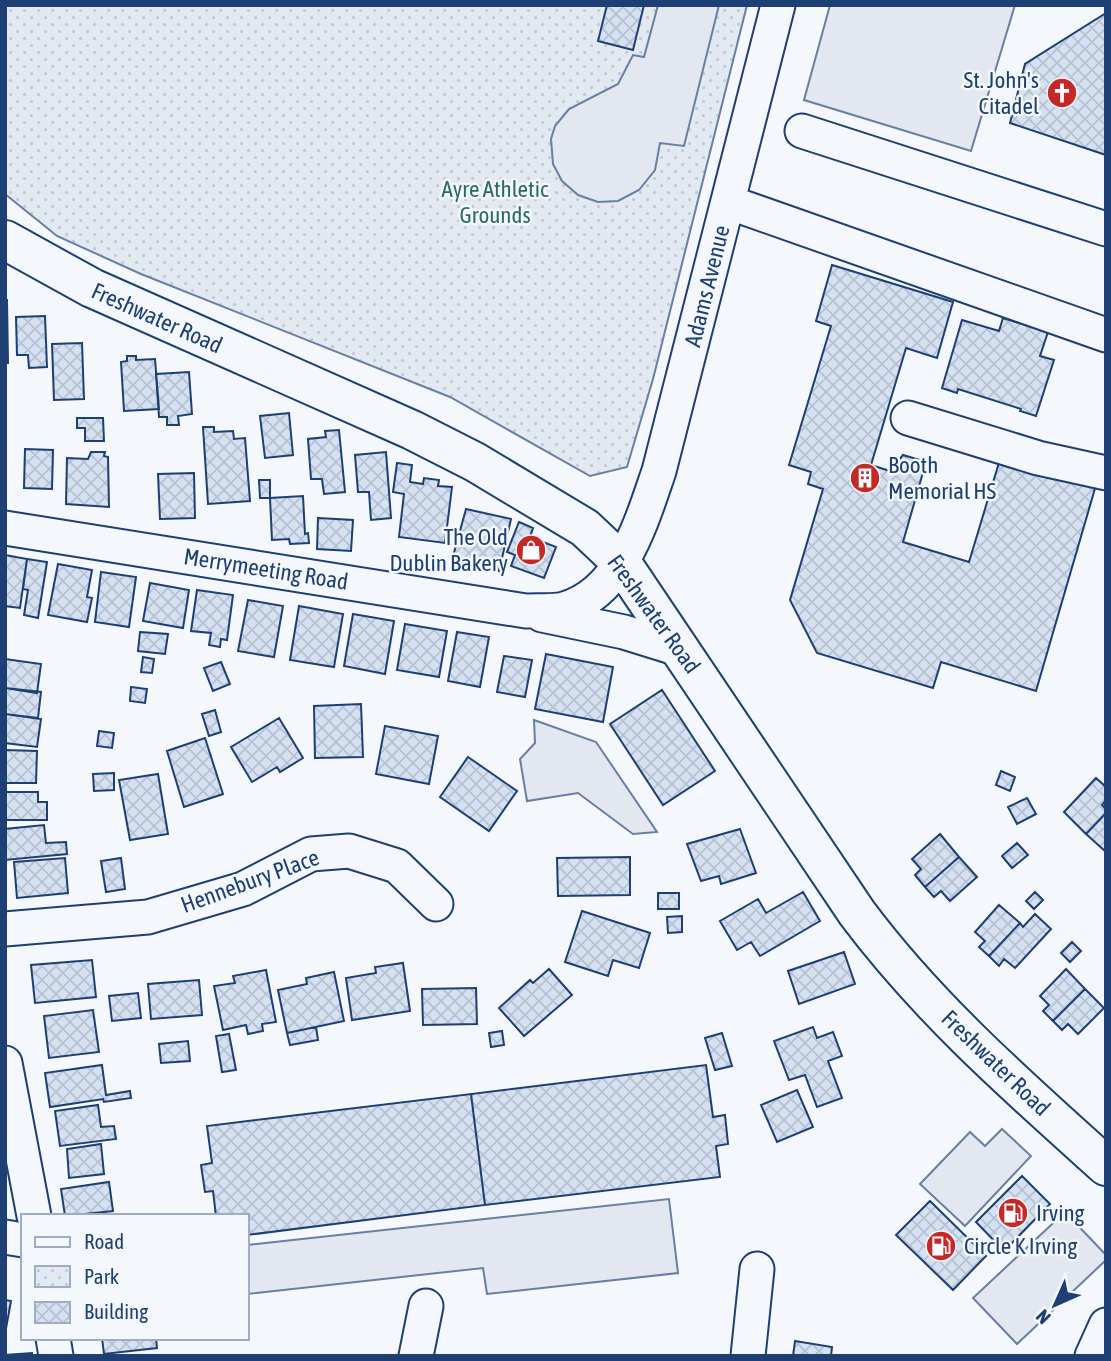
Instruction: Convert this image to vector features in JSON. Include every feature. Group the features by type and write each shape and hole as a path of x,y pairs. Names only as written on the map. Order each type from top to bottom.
{"main road":[{"name":"Freshwater Road","path":"5,240 92,288 412,430 475,462 585,528 621,562 849,902 892,958 1022,1092 1106,1166"}],"street":[{"name":"Adams Avenue","path":"621,562 637,530 659,471 778,5"},
{"path":"802,131 1106,229"},
{"path":"728,202 1106,335"},
{"path":"908,418 1038,458 1106,473"},
{"name":"Merrymeeting Road","path":"5,528 526,611 624,632 682,650"},
{"name":"Merrymeeting Road","path":"526,611 564,609 590,596 621,562"},
{"name":"Hennebury Place","path":"5,929 148,917 243,889 311,854 338,852 349,852 397,866 436,904"},
{"path":"5,1063 34,1214"},
{"path":"748,1356 757,1269"},
{"path":"416,1356 426,1306"},
{"path":"1091,1356 1106,1325"}],"green space":[{"name":"Ayre Athletic Grounds","path":"5,5 747,5 653,379 627,467 590,476 450,397 141,274 57,236 5,194"}],"shaded area":[{"path":"658,5 719,5 684,146 660,143 655,170 639,190 618,201 598,202 578,195 562,181 553,164 551,139 555,126 569,109 618,84 633,55 644,57"},
{"path":"830,5 1015,5 971,151 804,100"},
{"path":"534,720 596,742 657,832 633,834 578,793 527,801 520,759 535,743"},
{"path":"1002,1129 1031,1156 965,1226 920,1184 970,1132 985,1146"},
{"path":"669,1199 678,1273 487,1294 483,1268 248,1294 248,1245"},
{"path":"1065,1212 1106,1255 1106,1260 1017,1344 973,1298"}],"building":[{"path":"607,5 644,5 633,50 598,41"},
{"name":"St. John's Citadel","path":"1106,13 1106,155 1010,123 1025,64"},
{"name":"Booth Memorial HS","path":"832,265 953,302 937,358 906,348 871,465 890,471 903,455 926,462 903,542 969,562 1001,456 1096,485 1036,691 941,662 933,688 817,653 790,600 823,489 808,484 811,472 789,465 831,326 816,321"},
{"path":"7,300 8,363 5,363"},
{"path":"45,316 47,367 29,368 28,355 17,355 16,317"},
{"path":"1003,318 1048,332 1040,356 1054,360 1036,416 958,389 957,393 942,388 962,320 999,331"},
{"path":"82,343 84,399 54,400 52,344"},
{"path":"127,356 136,356 136,360 155,359 159,409 124,411 121,362 127,361"},
{"path":"189,372 192,414 178,416 179,425 167,425 167,417 159,417 156,374"},
{"path":"289,413 293,455 265,458 260,416"},
{"path":"77,418 103,418 104,441 85,441 85,428 77,428"},
{"path":"203,427 214,427 214,432 233,431 234,439 245,438 250,501 208,504"},
{"path":"339,430 345,492 324,494 322,479 311,479 308,439 326,437 325,431"},
{"path":"25,449 53,450 52,489 24,488"},
{"path":"91,452 105,452 104,456 108,457 109,507 66,504 67,458 88,459"},
{"path":"386,452 391,518 371,520 369,492 358,492 355,455"},
{"path":"397,463 412,465 410,482 423,484 424,478 439,480 438,486 452,487 445,543 399,537 404,494 393,492"},
{"path":"194,473 195,518 160,519 158,474"},
{"path":"259,480 270,480 270,498 260,498"},
{"path":"303,496 305,534 308,533 309,543 290,544 289,539 272,540 270,498"},
{"path":"466,509 511,519 499,571 452,560"},
{"path":"318,518 353,520 351,551 317,549"},
{"name":"The Old Dublin Bakery","path":"519,522 533,528 530,537 556,547 544,578 511,566 515,555 507,552"},
{"path":"5,555 27,559 20,608 5,606"},
{"path":"27,559 47,562 38,618 24,615 28,590 23,589"},
{"path":"58,564 92,570 87,597 92,598 87,622 48,615"},
{"path":"101,572 136,577 129,627 95,622"},
{"path":"150,583 189,590 183,628 143,621"},
{"path":"197,590 233,595 227,640 221,639 220,647 209,645 211,633 191,631"},
{"path":"248,600 283,606 274,657 238,651"},
{"path":"299,606 343,614 334,667 290,660"},
{"path":"353,614 394,621 385,674 344,666"},
{"path":"405,624 447,631 439,677 397,670"},
{"path":"140,632 168,634 165,654 138,651"},
{"path":"457,632 489,637 480,687 448,681"},
{"path":"546,654 613,667 603,722 535,709"},
{"path":"504,656 532,660 525,697 497,692"},
{"path":"143,657 154,659 152,673 141,672"},
{"path":"5,659 41,664 37,693 5,688"},
{"path":"221,662 230,684 213,691 204,668"},
{"path":"131,687 147,689 145,703 130,701"},
{"path":"5,688 41,692 38,718 5,714"},
{"path":"662,690 715,771 663,805 610,724"},
{"path":"361,704 363,757 315,758 314,706"},
{"path":"215,710 221,732 209,736 202,714"},
{"path":"5,714 41,719 37,747 5,743"},
{"path":"279,718 303,758 280,772 277,767 252,782 231,747"},
{"path":"385,726 438,736 429,784 376,774"},
{"path":"99,731 114,733 112,748 97,746"},
{"path":"205,738 223,794 184,807 167,751"},
{"path":"5,750 37,751 36,783 5,783"},
{"path":"468,757 517,791 489,831 440,797"},
{"path":"1001,771 1015,777 1010,791 996,785"},
{"path":"114,773 114,790 94,791 93,774"},
{"path":"158,774 168,834 130,840 119,780"},
{"path":"1096,778 1106,787 1106,800 1102,805 1106,813 1086,834 1064,812"},
{"path":"5,792 38,792 38,802 47,802 47,820 5,820"},
{"path":"1027,798 1036,814 1017,824 1008,807"},
{"path":"1106,813 1106,852 1086,834"},
{"path":"44,825 46,843 66,842 67,854 5,860 5,829"},
{"path":"740,829 756,873 721,884 719,876 701,881 687,844"},
{"path":"940,834 959,857 925,887 915,875 921,869 912,859"},
{"path":"1017,843 1028,855 1012,868 1002,856"},
{"path":"630,857 630,895 558,896 557,858"},
{"path":"959,857 977,877 950,901 941,891 934,897 925,887"},
{"path":"65,858 68,893 17,898 14,862"},
{"path":"121,858 125,889 106,892 101,861"},
{"path":"803,892 820,921 760,956 751,942 737,950 720,921 758,899 766,913"},
{"path":"1035,892 1043,900 1034,909 1026,901"},
{"path":"658,893 679,893 679,909 658,909"},
{"path":"999,905 1020,923 989,956 979,947 985,941 975,932"},
{"path":"582,911 650,933 639,968 613,960 608,976 565,962"},
{"path":"1035,914 1051,929 1015,968 1004,959 999,966 989,956 1020,923 1023,927"},
{"path":"682,916 682,932 668,933 667,917"},
{"path":"1072,942 1081,951 1070,962 1061,953"},
{"path":"844,952 855,984 799,1004 788,971"},
{"path":"92,960 96,997 35,1003 31,965"},
{"path":"403,963 410,1011 352,1020 346,978 376,973 375,967"},
{"path":"549,969 572,995 524,1036 499,1008 530,980 533,983"},
{"path":"1066,969 1085,989 1053,1021 1043,1011 1049,1005 1040,996"},
{"path":"266,970 276,1022 262,1024 263,1031 248,1034 246,1025 223,1030 214,986 235,983 233,976"},
{"path":"334,972 344,1021 287,1033 278,990 307,984 306,978"},
{"path":"199,980 202,1015 151,1019 148,984"},
{"path":"476,988 477,1024 423,1025 422,989"},
{"path":"1085,989 1104,1008 1078,1034 1068,1024 1062,1030 1053,1021"},
{"path":"138,993 141,1018 112,1021 109,996"},
{"path":"93,1010 99,1052 49,1058 44,1016"},
{"path":"316,1027 318,1040 290,1045 287,1033"},
{"path":"813,1027 817,1038 833,1032 842,1056 828,1061 842,1098 817,1107 805,1075 789,1080 774,1041"},
{"path":"502,1031 504,1045 491,1047 489,1033"},
{"path":"722,1033 732,1066 715,1070 705,1038"},
{"path":"229,1034 236,1070 222,1072 216,1036"},
{"path":"188,1041 190,1061 161,1063 159,1044"},
{"path":"102,1065 106,1095 130,1091 131,1098 50,1107 45,1073"},
{"path":"706,1065 713,1117 725,1115 728,1144 716,1146 720,1177 485,1205 471,1094"},
{"path":"797,1090 813,1127 777,1142 761,1105"},
{"path":"471,1094 485,1205 248,1235 248,1214 216,1214 213,1191 205,1192 201,1165 212,1163 207,1126"},
{"path":"98,1105 101,1127 114,1126 116,1139 60,1146 55,1111"},
{"path":"101,1144 104,1174 69,1178 67,1149"},
{"name":"Irving","path":"1022,1176 1050,1204 1004,1251 976,1222"},
{"path":"109,1182 113,1211 65,1214 61,1189"},
{"name":"Circle K Irving","path":"930,1201 986,1256 953,1290 896,1235"},
{"path":"5,1300 11,1301 5,1334"},
{"path":"102,1340 156,1340 157,1348 104,1354"},
{"path":"795,1341 832,1347 831,1356 793,1356"},
{"path":"32,1353 32,1356 5,1356 5,1355"}],"place":[{"name":"St. John's Citadel","path":"1062,93"},
{"name":"Booth Memorial HS","path":"865,478"},
{"name":"The Old Dublin Bakery","path":"531,550"},
{"name":"Irving","path":"1013,1213"},
{"name":"Circle K Irving","path":"941,1246"}]}
